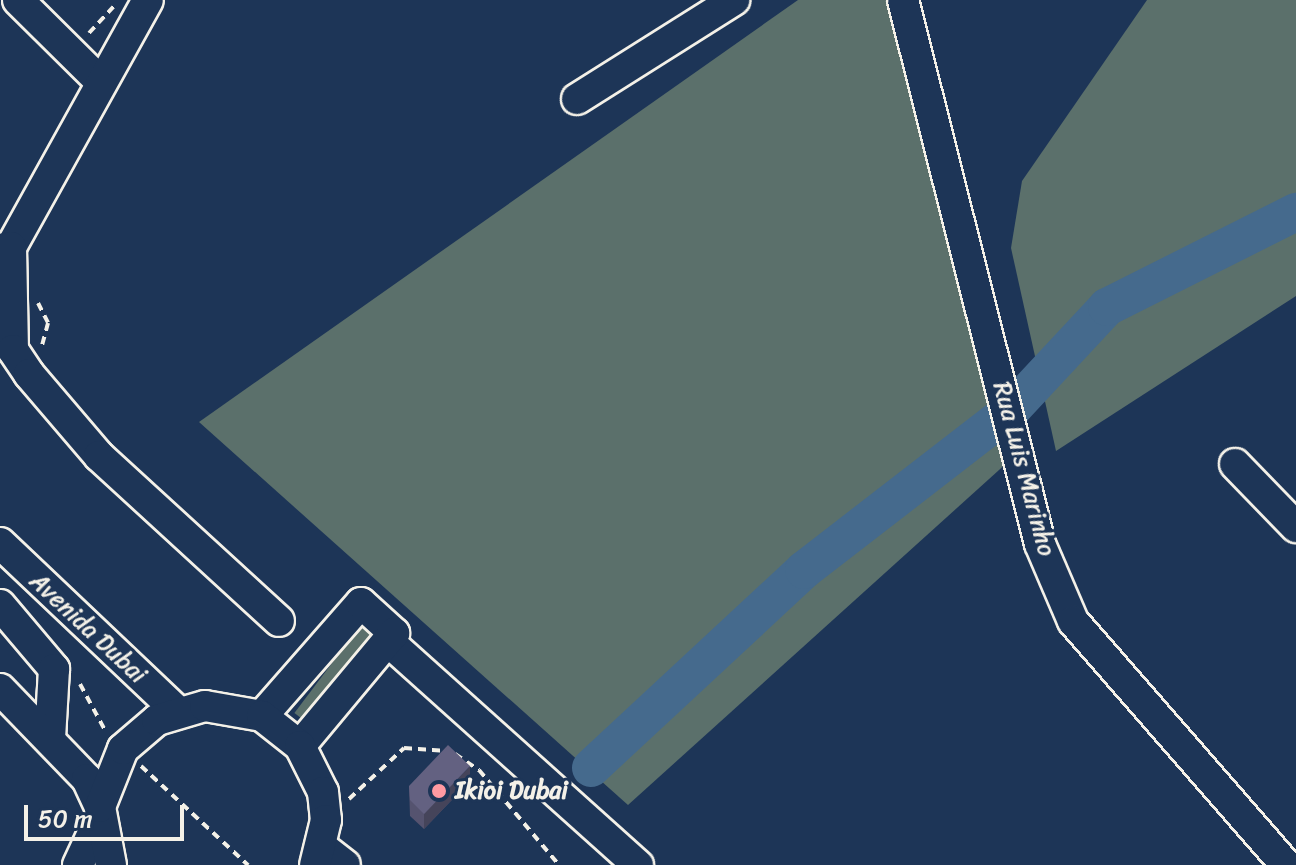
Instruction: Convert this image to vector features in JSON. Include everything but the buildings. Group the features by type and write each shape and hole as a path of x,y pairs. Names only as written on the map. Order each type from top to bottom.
{"street":[{"path":"18,0 101,82"},
{"path":"148,0 5,248 6,342 99,456 279,621"},
{"path":"577,99 734,0"},
{"name":"Rua Luis Marinho","path":"903,0 1005,393 1040,544 1073,621 1286,865"},
{"path":"1235,464 1296,527"},
{"name":"Avenida Dubai","path":"0,543 177,711"},
{"path":"262,716 361,603 394,633 300,746"},
{"path":"0,605 54,669 50,739"},
{"path":"388,641 638,865"},
{"path":"0,689 87,779 100,813 111,865"},
{"path":"78,865 123,749 177,711 235,707 262,716 300,746 323,792 327,849"}],"path":[{"path":"327,849 382,762 404,748 426,746 479,770 559,865"}],"green space":[{"path":"798,0 888,0 1009,461 628,805 199,422"},
{"path":"1147,0 1296,0 1296,296 1056,451 1011,248 1022,181"},
{"path":"360,626 372,635 306,722 294,713"}],"waterway":[{"path":"591,768 804,570 1011,410 1107,307 1296,212"}],"place":[{"name":"Ikioi Dubai","path":"439,791"}]}
